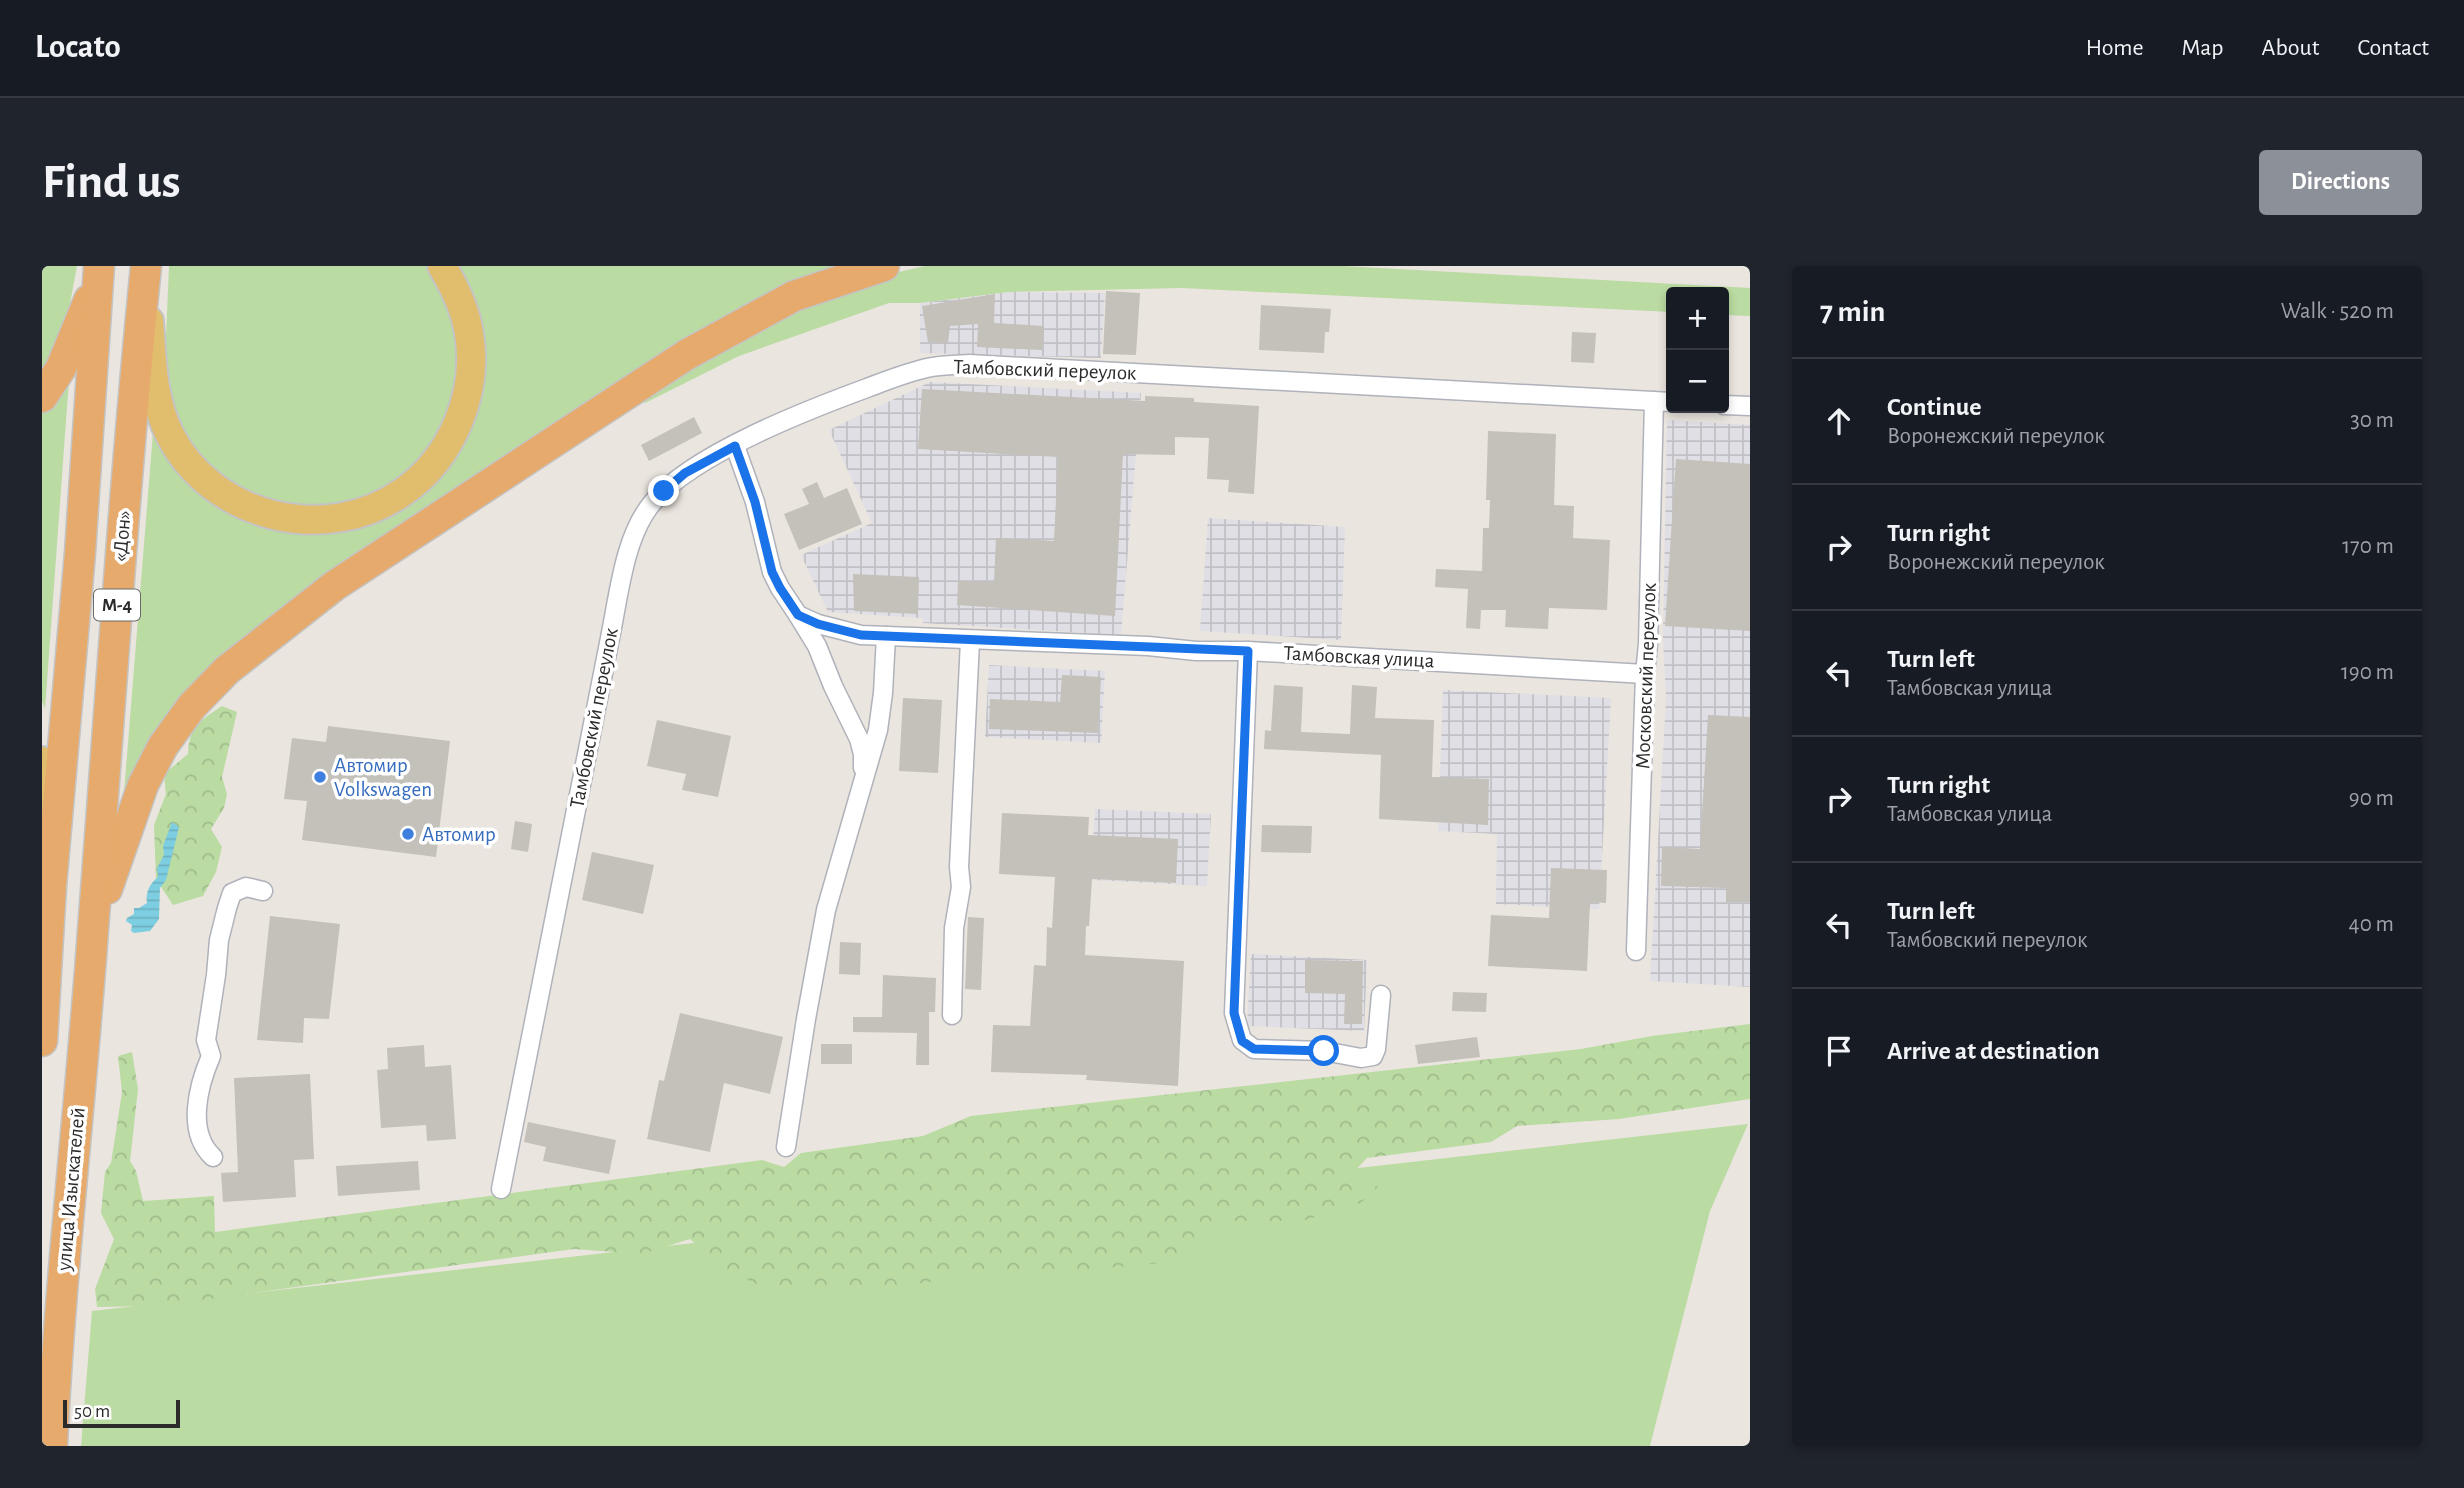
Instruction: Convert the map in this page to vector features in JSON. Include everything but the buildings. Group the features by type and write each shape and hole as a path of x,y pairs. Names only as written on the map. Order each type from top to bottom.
{"highway":[{"path":"93,932 139,796 163,746 192,706 228,670 334,586 687,355 794,296 884,266"},
{"name":"«Дон»","path":"51,886 69,698 98,272"},
{"path":"42,397 61,368 98,272"},
{"name":"«Дон»","path":"93,932 109,701 145,272"},
{"name":"М-4","path":"42,1041 51,886"},
{"name":"улица Изыскателей","path":"52,1446 57,1351 93,932"}],"main road":[{"path":"145,272 157,397 162,418 182,456 207,482 232,499 268,515 307,520 358,513 403,492 431,466 450,441 467,396 471,347 469,331 451,281 442,266"},
{"path":"42,761 47,794 51,886"}],"street":[{"name":"Тамбовский переулок","path":"501,1189 607,651 633,537 653,502 675,480 735,446 828,402 934,366 970,364 1663,401"},
{"name":"Московский переулок","path":"1636,951 1645,674 1663,401"},
{"path":"1729,405 1750,406"},
{"path":"735,446 755,502 772,572 817,646 859,739 863,754 863,777"},
{"name":"Тамбовская улица","path":"798,615 818,624 861,635 1248,651 1645,674"},
{"path":"786,1147 818,948 878,730 886,636"},
{"path":"952,1015 954,928 961,887 959,867 970,641"},
{"path":"1248,651 1234,1013 1242,1041 1254,1049 1324,1051 1361,1058 1373,1056 1381,995"},
{"path":"213,1157 206,1151 199,1134 197,1112 205,1072 212,1056 206,1041 219,940 232,893 246,887 263,891"}],"shaded area":[{"path":"1008,292 1105,293 1101,358 920,353 920,303"},
{"path":"930,382 1141,393 1121,635 923,623 922,618 828,612 801,555 872,523 829,430"},
{"path":"1667,420 1750,425 1750,987 1650,981 1666,700 1663,637"},
{"path":"1208,518 1345,527 1341,640 1200,631"},
{"path":"989,665 1105,671 1101,743 985,737"},
{"path":"1443,690 1611,698 1599,909 1496,904 1497,834 1438,831"},
{"path":"1095,809 1211,814 1207,886 1091,880"},
{"path":"1251,954 1367,960 1364,1031 1247,1026"}],"green space":[{"path":"42,266 77,266 65,330 69,380 45,709 42,701"},
{"path":"169,266 853,266 329,582 128,793 124,793 154,420 165,360"},
{"path":"925,266 1343,266 1750,288 1750,316 1729,315 1729,287 1666,287 1666,312 1182,288 1008,292 920,303 889,303 739,356 645,403 640,396 747,332 868,279"},
{"path":"222,706 237,712 222,777 227,794 224,808 211,829 222,847 216,872 203,896 173,905 156,879 154,825 166,794 164,774 188,754 191,737 198,725"},
{"path":"1750,1024 1750,1099 1619,1119 1517,1126 1491,1142 1367,1158 1352,1174 1378,1187 1361,1203 1302,1221 1211,1221 1172,1262 1063,1272 998,1271 897,1287 796,1294 753,1283 717,1264 690,1239 642,1254 574,1249 157,1306 97,1307 95,1289 114,1239 101,1213 105,1172 111,1163 122,1092 118,1056 132,1052 138,1089 130,1161 136,1171 143,1201 214,1196 215,1232 762,1160 784,1167 801,1153 923,1136 971,1116 1581,1049 1652,1036"},
{"path":"1748,1124 1710,1211 1650,1446 81,1446 92,1311"}],"water":[{"path":"172,822 179,827 166,880 160,888 159,919 150,931 134,933 131,931 132,925 126,921 127,918 134,914 134,908 147,903 149,888 158,877 157,868 164,855 163,846"}],"place":[{"name":"Автомир Volkswagen","path":"320,777"},
{"name":"Автомир","path":"408,834"}],"route":[{"path":"664,491 685,473 735,446 755,502 772,572 798,615 818,624 861,635 1148,646 1196,651 1248,651 1234,1013 1242,1041 1254,1049 1324,1051"}]}
